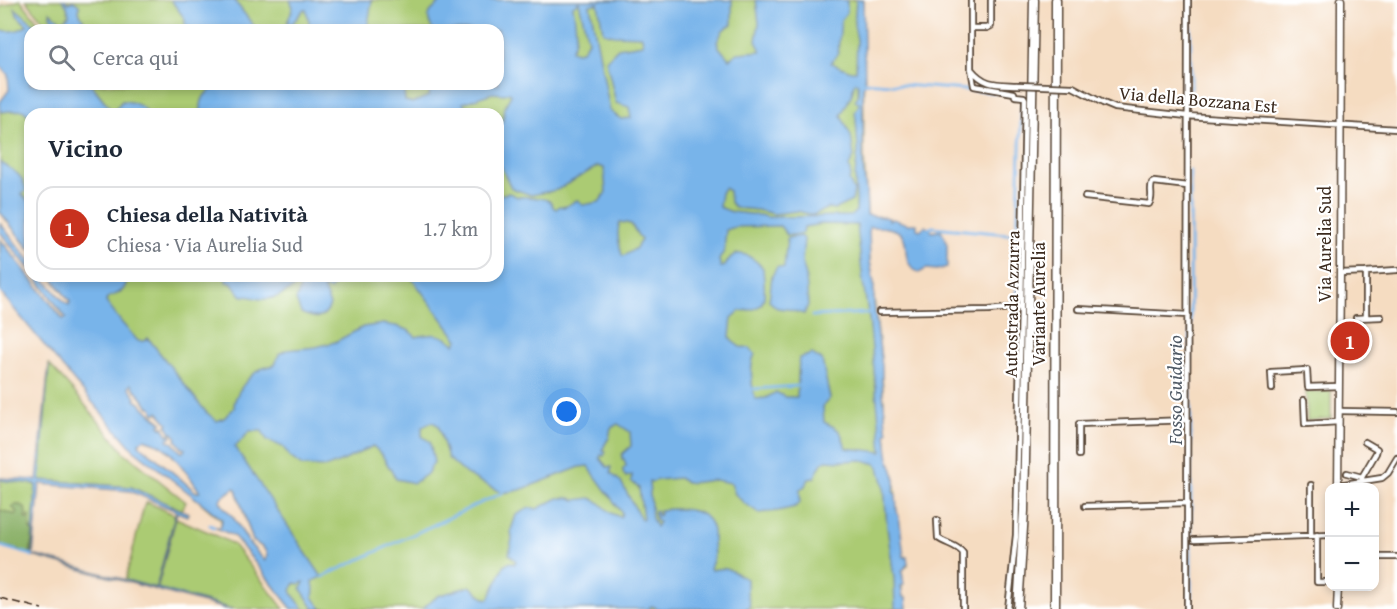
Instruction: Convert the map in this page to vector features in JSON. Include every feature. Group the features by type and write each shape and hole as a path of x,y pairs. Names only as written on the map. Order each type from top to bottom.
{"highway":[{"name":"Autostrada Azzurra","path":"1020,609 1029,510 1036,0"},
{"name":"Variante Aurelia","path":"1057,609 1058,0"}],"main road":[{"name":"Via Aurelia Sud","path":"1338,483 1341,0"},
{"path":"1337,609 1338,591"}],"street":[{"path":"971,0 971,68 974,87 1014,94 1022,97 1025,102 1016,525 1008,609"},
{"path":"971,28 991,26 991,0"},
{"path":"1187,609 1188,0"},
{"name":"Via della Bozzana Est","path":"971,68 977,76 990,84 1073,87 1115,108 1188,116 1397,129"},
{"path":"1084,197 1149,204 1150,186 1154,182 1187,186"},
{"path":"1340,273 1397,270"},
{"path":"1366,272 1366,317"},
{"path":"879,312 989,310 1021,307"},
{"path":"1078,309 1188,315"},
{"path":"1356,318 1381,316"},
{"path":"1272,389 1271,372 1307,370 1308,387 1339,386"},
{"path":"1304,400 1305,424 1339,422"},
{"path":"1339,411 1397,412"},
{"path":"1079,454 1079,424 1188,420"},
{"path":"1362,480 1377,449 1365,442"},
{"path":"1350,483 1384,477 1397,458"},
{"path":"1347,473 1362,480"},
{"path":"1311,486 1311,535"},
{"path":"1085,506 1188,503"},
{"path":"938,520 938,538 963,553 963,609"},
{"path":"1317,535 1317,582 1325,582"},
{"path":"1194,540 1325,535"},
{"path":"1379,557 1397,557"}],"green space":[{"path":"21,0 39,24 17,15 26,24 24,27 18,30 0,31 0,7"},
{"path":"26,0 62,0 67,6 69,15 64,20 61,21 54,15 53,20 56,24 45,24"},
{"path":"65,0 863,0 864,156 870,261 881,361 888,460 895,479 896,508 903,557 906,557 908,565 902,571 902,593 906,598 906,609 493,609 489,599 484,598 470,587 438,596 422,609 292,609 235,537 221,529 221,520 133,449 0,290 0,239 24,269 24,282 34,282 63,319 66,318 39,282 47,282 69,305 70,302 55,282 504,282 504,108 143,108 137,104 122,101 116,108 110,108 96,90 504,90 504,24 86,24 79,12 79,5 68,3","holes":["131,384 155,414 158,412 168,423 166,426 185,449 183,452 169,442 167,439 172,437 163,427 160,427 162,423 135,400 129,387","144,439 156,443 169,452 200,492 196,492 139,445","234,488 253,541 267,554 265,561 249,543 220,501"]},
{"path":"24,111 24,242 0,212 0,112"},
{"path":"49,364 125,453 186,502 182,510 131,487 39,480"},
{"path":"1331,391 1331,418 1307,421 1306,392"},
{"path":"0,480 36,484 32,555 0,546"},
{"path":"147,502 175,515 156,589 125,581 144,506"},
{"path":"15,505 25,507 25,518 30,516 30,529 33,533 30,554 0,546 0,510 16,515 12,507"},
{"path":"176,518 233,544 284,609 230,609 157,589"}],"water":[{"path":"62,0 68,3 73,1 79,5 79,12 86,24 52,24 50,12 61,21 64,20 69,15 67,6"},
{"path":"171,0 234,0 252,24 185,24 185,19"},
{"path":"290,0 372,0 368,24 310,24 306,9 292,24 287,23 293,7"},
{"path":"442,0 732,0 732,24 723,30 717,42 729,59 738,53 761,51 756,41 759,23 756,0 845,0 847,1 847,12 841,20 838,53 831,63 856,71 857,40 854,25 856,0 863,0 865,84 863,88 863,168 867,215 917,224 917,229 920,230 925,226 933,232 941,230 947,244 947,267 937,270 926,269 919,273 907,259 903,236 898,231 869,227 874,304 888,431 886,433 887,449 895,479 893,491 896,495 904,557 907,557 908,563 902,572 904,585 901,586 903,597 906,598 907,609 895,609 884,486 879,467 862,460 826,460 814,478 809,479 800,489 800,502 795,507 778,511 759,513 735,494 731,483 715,480 691,483 679,478 649,481 652,518 656,527 659,522 656,521 654,511 656,510 658,516 659,510 690,510 704,515 709,520 713,530 714,551 710,568 712,570 731,570 747,579 750,605 747,609 656,609 651,606 649,609 422,609 438,596 470,586 484,598 489,599 504,566 510,562 514,564 516,561 509,554 511,530 516,515 529,508 537,509 558,498 575,500 591,498 611,513 620,517 622,513 588,466 520,490 502,493 466,474 448,458 438,425 432,422 422,427 422,436 430,442 434,462 427,474 414,483 396,479 382,455 373,446 327,467 302,466 290,457 283,447 267,440 262,431 250,431 235,447 322,577 313,581 313,597 322,609 314,609 301,589 304,582 295,583 291,590 304,609 292,609 234,536 214,527 221,527 222,519 133,449 0,292 0,239 24,269 24,282 34,282 63,319 66,318 39,282 47,282 69,305 70,302 55,282 126,282 125,288 107,298 106,302 138,341 145,341 148,338 206,412 217,421 224,418 234,408 236,397 247,381 261,369 275,365 279,354 286,350 316,347 335,342 363,327 383,324 408,330 416,337 441,336 455,344 458,340 414,282 504,282 504,194 545,199 551,202 556,209 577,200 583,205 599,202 606,193 604,168 598,166 557,190 531,195 511,188 504,173 504,108 511,95 509,92 492,93 463,103 465,107 474,106 474,108 201,108 203,97 211,90 404,90 405,101 412,103 429,96 430,90 504,90 504,24 430,24 428,19 430,12","holes":["579,2 588,41 582,51 576,52 571,50 576,34 573,6","598,3 603,32 614,35 642,36 643,44 618,48 606,60 616,103 629,107 631,118 621,119 610,111 590,5","856,82 858,84 858,96 855,100 859,103 855,112 858,149 855,178 856,211 851,216 767,217 732,212 719,207 724,188 729,191 730,202 735,208 774,214 797,211 813,215 852,201 854,191 849,180 851,176 849,166 854,157 851,136 841,115 852,94","620,222 631,224 641,240 636,248 624,256 618,238","822,224 857,225 882,452 846,448 840,431 824,422 823,406 830,398 822,360 812,354 799,358 797,397 785,397 776,392 766,398 755,399 752,382 755,354 750,348 740,347 730,337 732,318 740,311 757,308 762,303 765,292 763,268 749,256 733,255 725,266 721,267 719,260 724,251 726,230 735,227 780,226 787,235 794,235 803,233 804,227","131,384 153,409 153,412 155,414 158,412 168,423 166,426 185,449 183,452 169,442 167,439 172,437 170,434 168,435 163,427 161,428 159,425 162,423 135,400 129,387","618,424 630,432 631,446 622,454 626,466 623,473 626,477 632,475 631,481 639,488 643,519 621,482 611,473 611,467 607,467 600,458 606,451 603,448 609,438 611,428","144,439 163,447 181,465 200,492 196,492 139,443","234,488 236,489 253,541 267,554 265,561 249,543 220,501"]},
{"path":"15,8 34,24 26,24 17,15"},
{"path":"24,27 24,90 96,90 110,108 24,108 24,111 0,112 0,102 9,90 8,75 0,65 0,31 18,30"},
{"path":"122,101 137,104 143,108 116,108"},
{"path":"0,162 17,174 24,183 22,194 24,196 24,242 0,212"},
{"path":"0,223 24,253 24,262 0,232"},
{"path":"800,236 804,239 802,262 806,276 808,305 804,314 777,308 769,301 772,276 777,267 784,268 787,238"},
{"path":"226,282 337,282 330,290 323,288 330,305 325,314 318,317 301,313 296,300 299,285 277,297 259,299 242,296 231,283"},
{"path":"49,365 40,480 131,487 188,513 187,516 177,512 157,588 232,609 32,556 36,484 0,480 0,478 37,480","holes":["40,484 130,491 176,511 156,588 33,555"]}],"waterway":[{"name":"Fosso Guidario","path":"1190,0 1191,88"},
{"path":"864,82 1005,93"},
{"path":"1017,302 1022,97"},
{"name":"Fosso Guidario","path":"1190,171 1191,609"},
{"path":"928,229 933,227 1018,235"},
{"path":"812,316 868,313"},
{"path":"753,389 798,386"},
{"path":"322,577 502,493"},
{"path":"210,525 214,527"},
{"path":"0,546 32,556"}],"railway":[{"path":"0,598 42,609"}],"place":[{"name":"Chiesa della Natività","path":"1350,341"}]}
